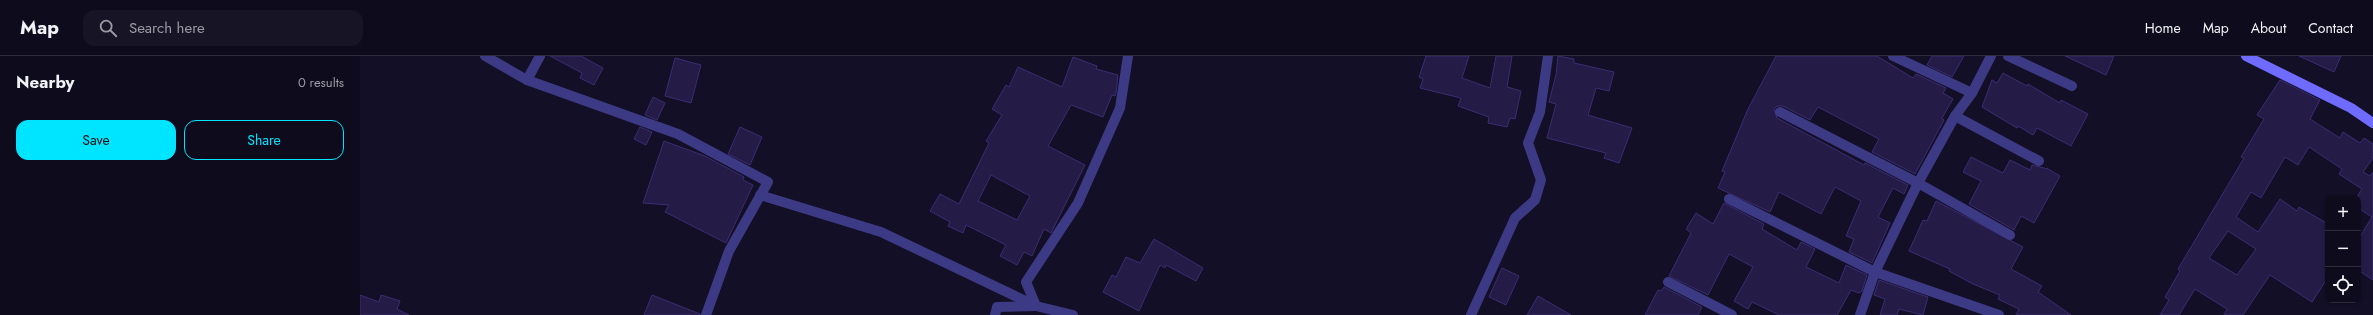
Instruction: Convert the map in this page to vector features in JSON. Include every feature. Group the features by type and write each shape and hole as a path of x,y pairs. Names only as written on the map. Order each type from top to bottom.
{"street":[{"path":"485,56 527,80 678,134 768,182 729,251 706,315"},
{"path":"527,80 540,56"},
{"path":"1036,306 1026,282 1078,203 1120,108 1128,56"},
{"path":"1471,315 1516,218 1535,200 1541,180 1528,143 1540,112 1548,56"},
{"path":"1893,56 1972,93"},
{"path":"1860,315 1875,272 1918,183 1955,116 1972,93 1991,56"},
{"path":"2008,56 2072,86"},
{"path":"2246,56 2351,108 2373,123"},
{"path":"1780,112 1918,183 2010,235"},
{"path":"1955,116 2039,161"},
{"path":"760,195 881,232 1036,306 1074,315"},
{"path":"1729,199 1875,272 1999,315"},
{"path":"1668,282 1732,315"},
{"path":"995,315 997,308 1036,306"}],"building":[{"path":"550,56 581,56 603,68 594,85 580,78 582,73"},
{"path":"1426,56 1469,56 1462,78 1490,88 1496,56 1512,56 1507,87 1521,91 1515,119 1510,118 1507,127 1488,123 1489,117 1458,106 1461,98 1420,88 1423,79 1419,77"},
{"path":"1558,56 1574,59 1574,63 1614,72 1609,91 1596,88 1588,115 1632,128 1619,163 1604,158 1606,153 1547,138 1556,104 1549,102 1556,75"},
{"path":"1776,56 1877,56 1913,78 1916,74 1946,88 1943,93 1953,99 1942,118 1944,120 1915,174 1872,152 1879,139 1818,107 1810,120 1783,106 1777,106 1774,109 1777,118 1864,165 1865,163 1908,185 1904,194 1893,188 1878,217 1890,223 1872,263 1849,252 1854,239 1846,236 1861,201 1835,187 1821,214 1779,192 1770,212 1718,188 1725,172 1722,171 1748,109"},
{"path":"1932,56 1964,56 1952,77 1927,65"},
{"path":"2065,56 2114,56 2106,75"},
{"path":"2299,56 2341,56 2334,72"},
{"path":"1073,57 1097,66 1096,69 1118,75 1115,96 1112,95 1103,117 1071,105 1048,146 1085,165 1051,233 1044,229 1032,256 1024,252 1017,265 1000,256 1006,245 966,225 963,233 948,226 950,222 930,211 940,194 959,204 989,143 986,141 1002,115 992,109 1006,85 1009,87 1018,67 1062,87","holes":["991,175 1030,196 1017,220 978,201"]},
{"path":"675,58 701,65 691,103 665,96"},
{"path":"2003,73 2027,86 2028,84 2060,103 2061,100 2088,114 2071,146 2037,128 2033,135 2018,126 2017,128 1982,107 1992,80 1997,83"},
{"path":"2280,80 2320,100 2310,119 2340,138 2343,132 2360,143 2364,138 2373,144 2373,158 2363,172 2370,176 2373,172 2373,280 2361,272 2361,235 2372,217 2361,210 2361,195 2358,195 2362,189 2339,174 2342,169 2309,147 2298,165 2285,157 2261,198 2251,192 2236,217 2258,232 2280,199 2297,211 2299,207 2325,222 2325,282 2312,302 2270,275 2243,315 2224,315 2227,309 2195,289 2179,315 2160,315 2169,300 2165,297 2180,271 2178,269 2244,158 2241,157 2264,119 2257,115","holes":["2228,231 2256,249 2237,275 2209,258"]},
{"path":"653,97 665,103 657,120 645,115"},
{"path":"640,127 652,132 646,145 634,139"},
{"path":"740,127 762,137 750,165 728,154"},
{"path":"664,141 705,156 744,177 743,180 753,185 726,243 665,212 669,205 643,203"},
{"path":"1971,157 2003,173 2010,160 2030,170 2032,165 2048,169 2060,176 2034,223 2021,216 2014,230 1969,204 1981,181 1963,172"},
{"path":"1936,201 2023,247 2011,269 2042,286 2038,292 2071,315 2016,315 2019,309 1998,299 2000,295 1973,284 1949,271 1950,269 1909,251 1923,220 1927,221"},
{"path":"1724,203 1764,224 1762,229 1797,250 1801,242 1815,249 1806,267 1839,283 1846,265 1867,275 1862,291 1859,293 1851,290 1837,315 1779,315 1752,302 1748,309 1734,301 1753,267 1729,254 1708,295 1669,276 1691,233 1686,229 1696,213 1713,224"},
{"path":"1154,239 1203,268 1196,281 1166,265 1165,268 1160,265 1139,311 1103,292 1112,275 1116,277 1126,257 1140,263"},
{"path":"1502,268 1519,276 1506,305 1489,297"},
{"path":"1879,280 1928,297 1923,315 1899,309 1897,315 1880,315 1885,299 1874,295"},
{"path":"1664,287 1702,307 1698,315 1645,315 1658,290 1661,291"},
{"path":"360,295 379,302 381,295 400,301 397,309 409,315 360,315"},
{"path":"652,295 700,314 700,315 644,315"},
{"path":"1538,296 1571,315 1527,315"}]}
